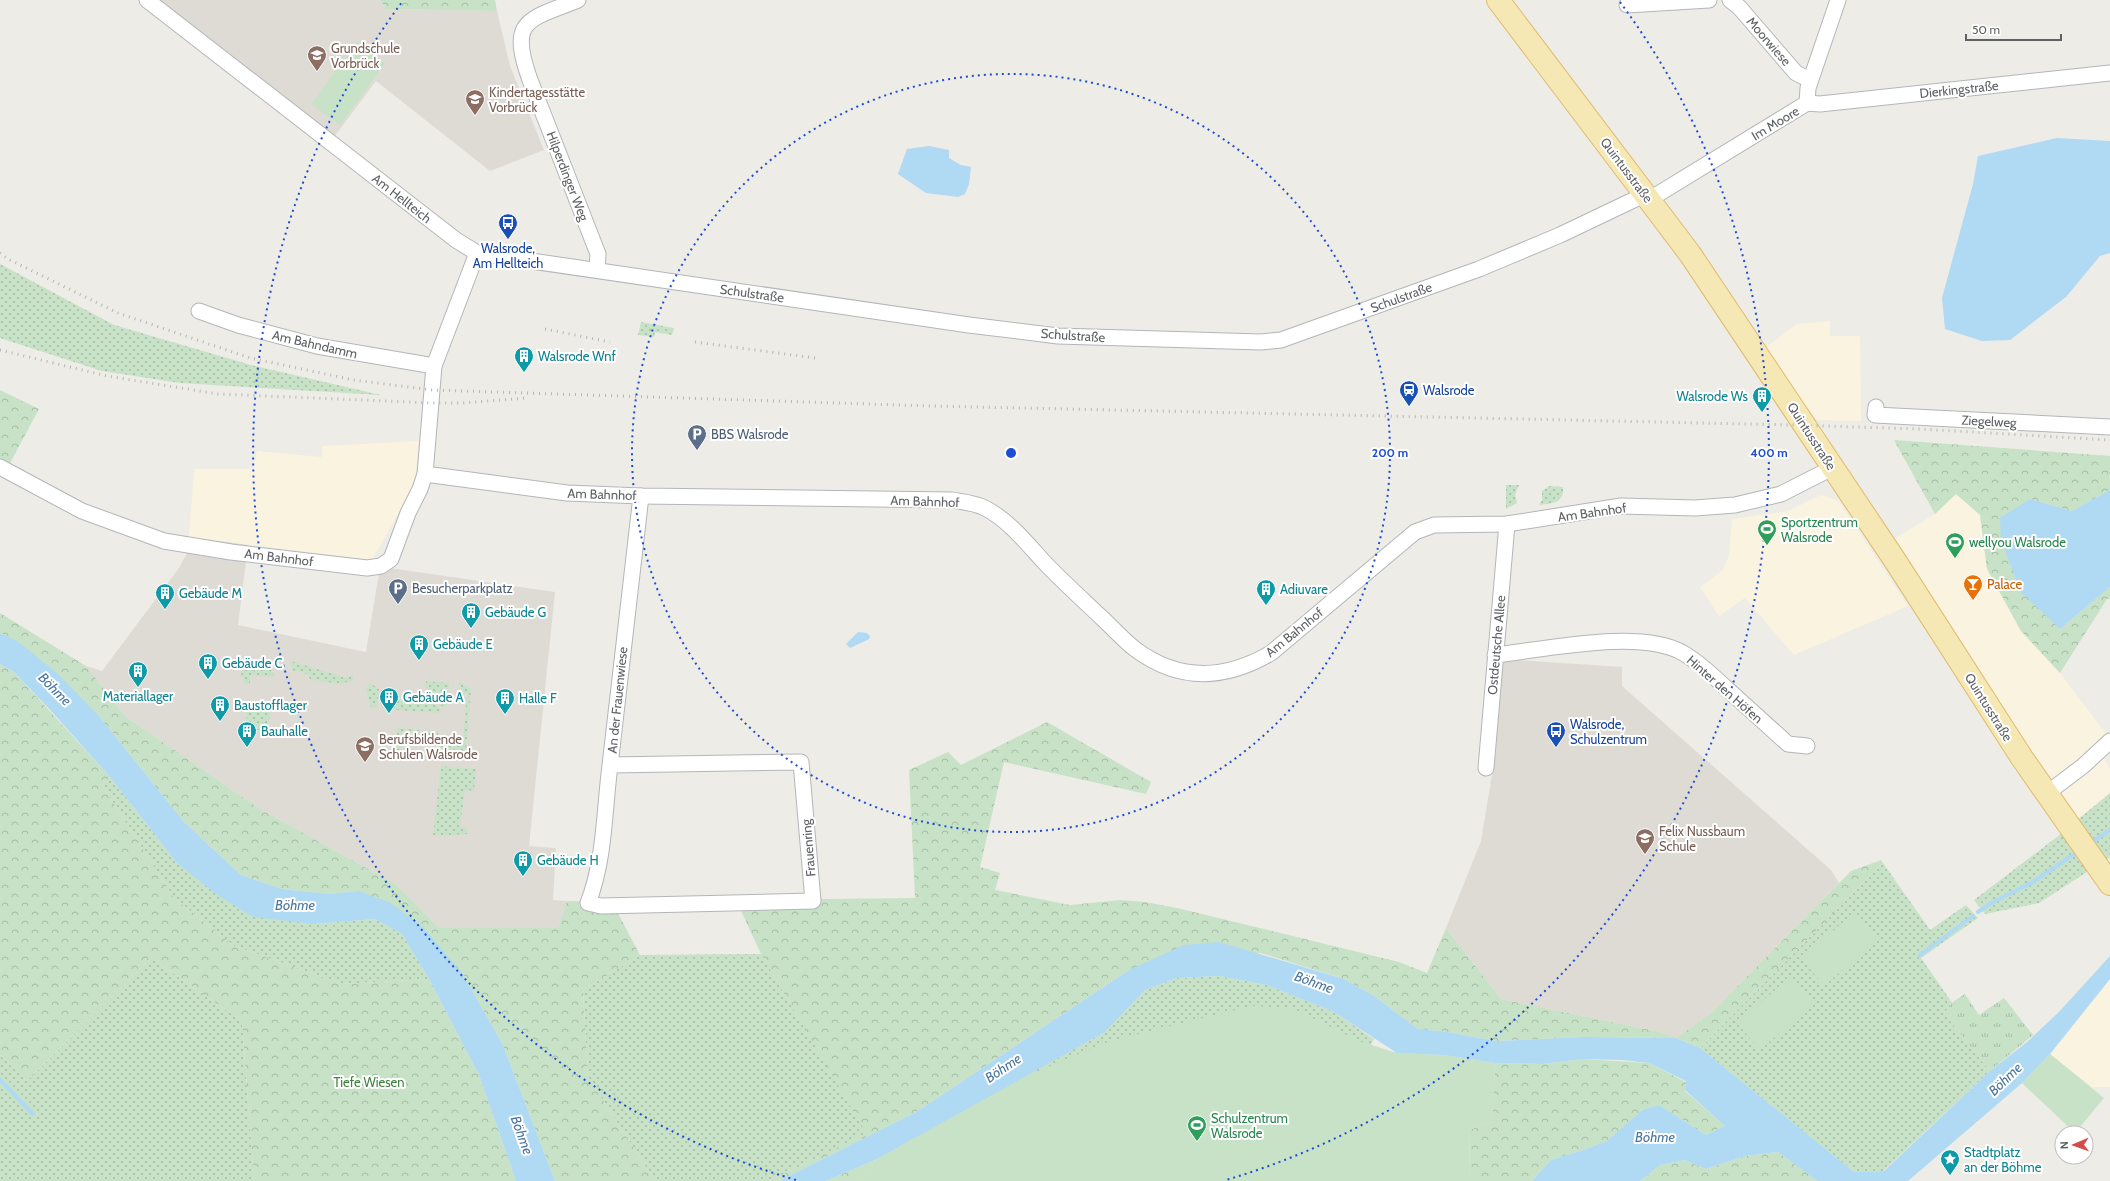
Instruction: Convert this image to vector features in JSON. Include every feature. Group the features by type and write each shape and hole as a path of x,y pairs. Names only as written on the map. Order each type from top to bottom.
{"main road":[{"name":"Quintusstraße","path":"1498,0 1690,254 1896,562 2046,794 2110,884"}],"street":[{"name":"Am Hellteich","path":"147,0 456,240 477,253"},
{"name":"Hilperdinger Weg","path":"578,0 527,23 522,31 520,42 522,58 530,80 598,254 597,270"},
{"path":"1627,5 1709,0"},
{"name":"Moorwiese","path":"1730,0 1739,6 1796,73 1810,80"},
{"name":"Im Moore","path":"1648,197 1807,103 1810,80 1838,0"},
{"name":"Dierkingstraße","path":"1807,103 1820,104 2110,73"},
{"name":"Schulstraße","path":"477,253 961,324 1058,336 1261,342 1281,340 1300,335 1479,269 1648,197"},
{"path":"425,474 434,366 477,253"},
{"name":"Am Bahndamm","path":"198,311 238,325 317,346 434,366"},
{"name":"Ziegelweg","path":"1876,407 1875,415 2110,427"},
{"name":"Am Bahnhof","path":"0,466 82,511 164,541 231,552 367,568 381,566 390,559 425,474 566,493 641,496 952,500 983,507 1007,522 1059,578 1135,648 1172,670 1214,673 1234,670 1254,663 1271,653 1421,529 1434,525 1507,524 1621,506 1713,507 1754,502 1780,494 1832,468"},
{"name":"An der Frauenwiese","path":"588,903 595,887 599,866 641,496"},
{"name":"Ostdeutsche Allee","path":"1486,768 1500,588 1507,546 1507,524"},
{"name":"Hinter den Höfen","path":"1495,655 1609,642 1634,641 1658,644 1682,652 1699,664 1788,744 1807,746"},
{"path":"2046,794 2083,766 2110,741"},
{"name":"Frauenring","path":"588,903 601,906 813,901 801,762 610,765"}],"shaded area":[{"path":"160,0 380,0 386,9 497,11 510,66 544,150 490,171 376,81 334,137"},
{"path":"1830,321 1830,336 1860,336 1861,421 1817,420 1762,350 1797,324"},
{"path":"419,441 415,484 372,560 189,537 194,469 253,469 257,451 322,457 322,446"},
{"path":"1956,494 1980,515 1987,569 2021,631 2060,673 2110,739 2102,754 2110,769 2110,793 2078,819 2003,709 1894,539 1935,514"},
{"path":"1821,495 1839,501 1908,606 1794,655 1745,598 1719,616 1700,587 1723,570 1729,555 1732,519 1788,511"},
{"name":"Berufsbildende Schulen Walsrode","path":"195,538 248,545 238,625 366,652 379,573 390,568 555,592 529,846 556,848 553,900 567,901 558,928 439,928 397,885 260,809 125,716 86,666 102,671 179,568"},
{"name":"Felix Nussbaum Schule","path":"1500,659 1622,667 1622,686 1831,870 1839,883 1710,1014 1676,1038 1660,1032 1501,999 1446,928 1481,841 1496,751"},
{"path":"2110,979 2110,1087 2092,1087 2050,1054"}],"green space":[{"path":"380,0 495,0 497,11 386,9"},
{"path":"357,42 385,63 340,125 311,104"},
{"path":"0,264 114,325 251,365 381,395 180,383 102,371 0,338"},
{"path":"641,322 674,328 672,335 655,332 654,337 638,335"},
{"path":"0,390 39,409 8,467 0,462"},
{"path":"1894,440 2110,456 2110,490 2072,511 2030,499 2060,629 2110,587 2110,599 2107,599 2060,673 2021,631 1987,569 1980,515 1956,494 1935,514"},
{"path":"1506,485 1519,485 1515,495 1517,503 1506,509"},
{"path":"1549,486 1563,487 1562,496 1556,502 1539,505 1542,500 1542,491"},
{"path":"0,613 86,666 125,716 260,809 397,885 439,928 558,928 567,901 612,902 640,955 583,990 588,1077 655,1181 555,1181 502,1043 462,973 358,891 329,894 282,889 241,875 184,822 98,715 0,633"},
{"path":"246,657 264,663 271,669 274,677 250,675 250,684 244,683 244,677 241,677 243,660"},
{"path":"291,661 346,678 353,675 353,680 341,684 313,680 310,679 308,674 292,670"},
{"name":"Tiefe Wiesen","path":"0,664 14,672 110,777 102,785 174,898 234,946 343,984 429,979 479,1075 516,1181 254,1181 242,1021 151,958 27,1081 0,1055"},
{"path":"426,681 449,683 447,707 435,702 427,690"},
{"path":"459,681 471,689 466,749 464,751 436,748 441,740 443,743 463,744 467,694 462,693"},
{"path":"370,683 379,689 377,708 371,708 366,689"},
{"path":"386,689 391,689 391,699 419,702 420,694 441,709 439,713 384,709"},
{"path":"246,709 271,711 267,730 247,730"},
{"path":"1047,722 1151,782 1146,794 1004,762 980,867 1000,873 995,890 1070,905 1120,900 1145,902 1177,908 1399,962 1427,973 1446,928 1501,999 1660,1032 1676,1038 1584,1037 1496,1041 1447,1032 1418,1029 1374,996 1344,979 1261,953 1129,970 918,1111 779,1181 770,1181 866,1133 761,954 736,900 915,898 909,770 948,752 961,765"},
{"path":"397,728 438,732 438,736 428,744 428,736 402,732 399,761 393,761"},
{"path":"441,766 476,769 474,791 465,790 460,827 467,828 467,834 433,836"},
{"path":"110,777 177,863 314,924 375,919 402,934 429,979 343,984 234,946 174,898 102,785"},
{"path":"2110,793 2110,857 2039,903 1985,914 1974,900 2057,837"},
{"path":"1881,860 1883,863 1700,1048 1676,1038 1710,1014 1851,871"},
{"path":"1883,863 1930,930 1966,905 1978,918 1921,958 1953,1004 1944,1013 1990,1071 1883,1171 1854,1172 1700,1048"},
{"path":"1855,912 1879,939 1824,986 1801,958"},
{"path":"761,954 867,1133 770,1181 655,1181 588,1077 583,990 640,955"},
{"path":"151,958 242,1021 254,1180 256,1181 0,1181 0,1055 27,1081"},
{"path":"1219,976 1267,985 1334,1012 1374,1039 1365,1056 940,1181 1013,1105 1017,1080 1105,1032 1145,990 1177,978"},
{"path":"1791,976 1815,1003 1760,1050 1737,1023"},
{"path":"1965,994 1979,1015 2004,998 2033,1035 1990,1071 1944,1013 1954,1001"},
{"path":"1252,1006 1292,1008 1359,1041 1397,1053 1444,1055 1495,1063 1492,1122 1469,1130 1470,1181 856,1181 877,1159 1017,1080 1110,1041"},
{"path":"2050,1054 2104,1098 2082,1125 2067,1125 2022,1083"},
{"path":"1583,1059 1649,1063 1686,1082 1685,1091 1725,1126 1706,1135 1659,1105 1642,1110 1607,1141 1551,1160 1532,1181 1470,1181 1469,1130 1492,1122 1495,1063 1542,1064"},
{"path":"1778,1152 1818,1181 1640,1181 1660,1165 1685,1160 1706,1169 1745,1156"},
{"path":"877,1159 856,1181 826,1181"}],"water":[{"path":"2057,138 2110,141 2110,253 2100,256 2066,297 2010,340 1982,341 1945,329 1942,298 1973,184 1978,156"},
{"path":"929,146 949,150 949,158 961,165 971,167 969,184 965,194 958,197 926,193 898,174 907,149"},
{"path":"2110,490 2110,587 2060,629 2020,591 2001,539 2000,518 2030,499 2072,511"},
{"path":"858,632 867,633 870,636 869,639 850,648 846,644"},
{"name":"Böhme","path":"0,633 17,641 57,673 98,715 184,822 241,875 282,889 329,894 358,891 389,902 423,927 462,973 502,1043 555,1181 516,1181 479,1075 429,979 402,934 375,919 314,924 253,917 216,894 177,863 110,777 14,672 0,664"},
{"name":"Böhme","path":"1219,942 1344,979 1374,996 1418,1029 1447,1032 1496,1041 1584,1037 1676,1038 1700,1048 1854,1172 1884,1171 1990,1071 2027,1042 2059,1012 2110,956 2110,979 2050,1054 2022,1083 1908,1181 1818,1181 1778,1152 1745,1156 1706,1169 1685,1160 1660,1165 1640,1181 1532,1181 1551,1160 1607,1141 1642,1110 1659,1105 1706,1135 1725,1126 1685,1090 1686,1081 1649,1063 1622,1060 1583,1059 1542,1064 1495,1063 1444,1055 1397,1053 1334,1012 1267,985 1219,976 1177,978 1145,990 1105,1032 877,1159 826,1181 779,1181 918,1111 1129,970 1184,945"}],"waterway":[{"path":"2089,844 2110,830"},
{"path":"1978,912 1991,903 2031,883 2079,851"},
{"path":"1919,956 1973,916"},
{"path":"0,1080 33,1114"}],"railway":[{"path":"0,253 10,260 118,313 250,358 354,380 432,390 931,406 1793,425 1920,429 2110,440"},
{"path":"545,329 610,342"},
{"path":"695,342 815,358"},
{"path":"0,350 107,376 218,394 431,403 462,403 527,398"}],"place":[{"name":"Grundschule Vorbrück","path":"317,72"},
{"name":"Kindertagesstätte Vorbrück","path":"475,116"},
{"name":"Walsrode, Am Hellteich","path":"508,240"},
{"name":"Walsrode Wnf","path":"524,373"},
{"name":"Walsrode","path":"1409,407"},
{"name":"Walsrode Ws","path":"1762,413"},
{"name":"BBS Walsrode","path":"697,451"},
{"name":"Sportzentrum Walsrode","path":"1767,546"},
{"name":"wellyou Walsrode","path":"1955,559"},
{"name":"Palace","path":"1973,601"},
{"name":"Besucherparkplatz","path":"398,605"},
{"name":"Adiuvare","path":"1266,606"},
{"name":"Gebäude M","path":"165,610"},
{"name":"Gebäude G","path":"471,629"},
{"name":"Gebäude E","path":"419,661"},
{"name":"Gebäude C","path":"208,680"},
{"name":"Materiallager","path":"138,688"},
{"name":"Gebäude A","path":"389,714"},
{"name":"Halle F","path":"505,715"},
{"name":"Baustofflager","path":"220,722"},
{"name":"Bauhalle","path":"247,748"},
{"name":"Walsrode, Schulzentrum","path":"1556,748"},
{"name":"Berufsbildende Schulen Walsrode","path":"365,763"},
{"name":"Felix Nussbaum Schule","path":"1645,855"},
{"name":"Gebäude H","path":"523,877"},
{"name":"Schulzentrum Walsrode","path":"1197,1142"},
{"name":"Stadtplatz an der Böhme","path":"1950,1176"}]}
